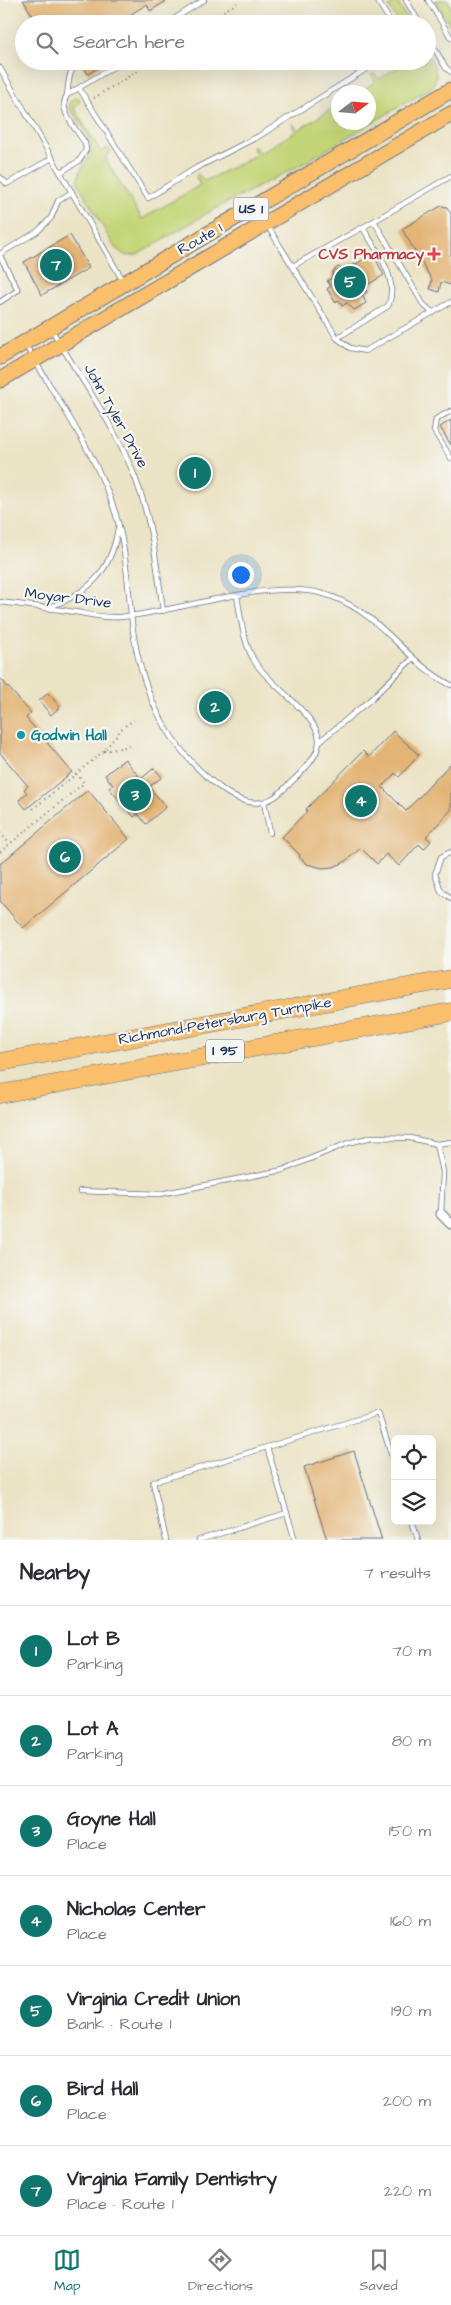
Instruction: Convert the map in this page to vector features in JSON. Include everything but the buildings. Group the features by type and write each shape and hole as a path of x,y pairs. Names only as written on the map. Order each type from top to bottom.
{"highway":[{"name":"Richmond-Petersburg Turnpike","path":"0,1062 451,979"},
{"name":"Richmond-Petersburg Turnpike","path":"0,1094 451,1012"}],"main road":[{"name":"Route 1","path":"0,357 451,90"},
{"name":"Route 1","path":"0,380 451,114"}],"street":[{"path":"441,1214 451,1224"}],"lane":[{"path":"180,15 204,0"},
{"path":"377,0 386,15"},
{"path":"406,0 415,15"},
{"path":"428,0 451,38"},
{"path":"436,51 446,68 451,72"},
{"path":"0,68 125,283"},
{"path":"67,96 71,70"},
{"path":"61,172 79,161 86,150 85,144 63,108 63,101 67,96 108,70"},
{"path":"79,88 148,198 196,168 259,136 365,70"},
{"path":"0,177 7,184 52,158"},
{"path":"293,266 450,177"},
{"path":"0,302 18,290 0,255 38,231 51,218 58,202 72,192"},
{"path":"374,221 423,304 433,313"},
{"path":"267,224 337,338 350,348 365,351 451,302"},
{"path":"337,338 388,306 392,297 391,283 385,266 363,228"},
{"name":"John Tyler Drive","path":"51,327 120,443 136,478 147,512 153,540 163,611"},
{"path":"24,342 95,462 104,481 118,524 124,552 135,646 146,690 167,732 197,768 217,786 248,804 264,802 280,793 311,760 317,751 319,742 314,725 267,679 253,660 246,640 237,596"},
{"path":"451,411 436,419 434,431 451,458"},
{"path":"47,608 66,602 81,593 101,574 114,548 118,524"},
{"name":"Moyar Drive","path":"0,602 112,618 163,611 278,589 296,589 332,596 367,615 383,627 412,658 451,685"},
{"path":"319,742 370,700 412,658"},
{"path":"264,802 270,833"},
{"path":"451,852 441,857 435,874 441,892 451,898"},
{"path":"80,1190 160,1194 283,1170 348,1143 372,1137 410,1138 436,1144 451,1142"},
{"path":"436,1144 443,1172 441,1214"},
{"path":"166,1540 153,1482 378,1413 391,1454"},
{"path":"267,1447 295,1540"},
{"path":"199,1540 287,1513"},
{"path":"413,1525 418,1540"}],"path":[{"path":"214,15 237,3"},
{"path":"88,102 139,70"},
{"path":"33,808 104,751 124,727 134,720"},
{"path":"104,751 131,746"},
{"path":"0,852 84,783 76,774"},
{"path":"0,832 10,844"}],"green space":[{"path":"394,0 396,0 405,15 394,15 389,7 395,2"},
{"path":"435,0 448,0 451,6 451,27"},
{"path":"394,70 435,70 436,79 431,88 376,120 376,85 370,85 375,82 371,74 375,74 379,79"},
{"path":"75,97 79,98 80,102 74,108 101,152 107,148 110,149 111,152 105,158 142,219 200,185 196,177 198,174 205,181 256,155 254,146 260,153 295,132 292,123 298,130 331,109 331,130 360,130 304,163 211,211 137,255 126,256 115,248 78,183 80,172 89,158 91,145 85,131 69,107 70,102"}],"place":[{"name":"CVS Pharmacy","path":"434,254"},
{"name":"Virginia Family Dentistry","path":"56,265"},
{"name":"Virginia Credit Union","path":"350,282"},
{"name":"Lot B","path":"195,473"},
{"name":"Lot A","path":"215,707"},
{"name":"Godwin Hall","path":"21,735"},
{"name":"Goyne Hall","path":"135,795"},
{"name":"Nicholas Center","path":"361,801"},
{"name":"Bird Hall","path":"65,857"}]}
